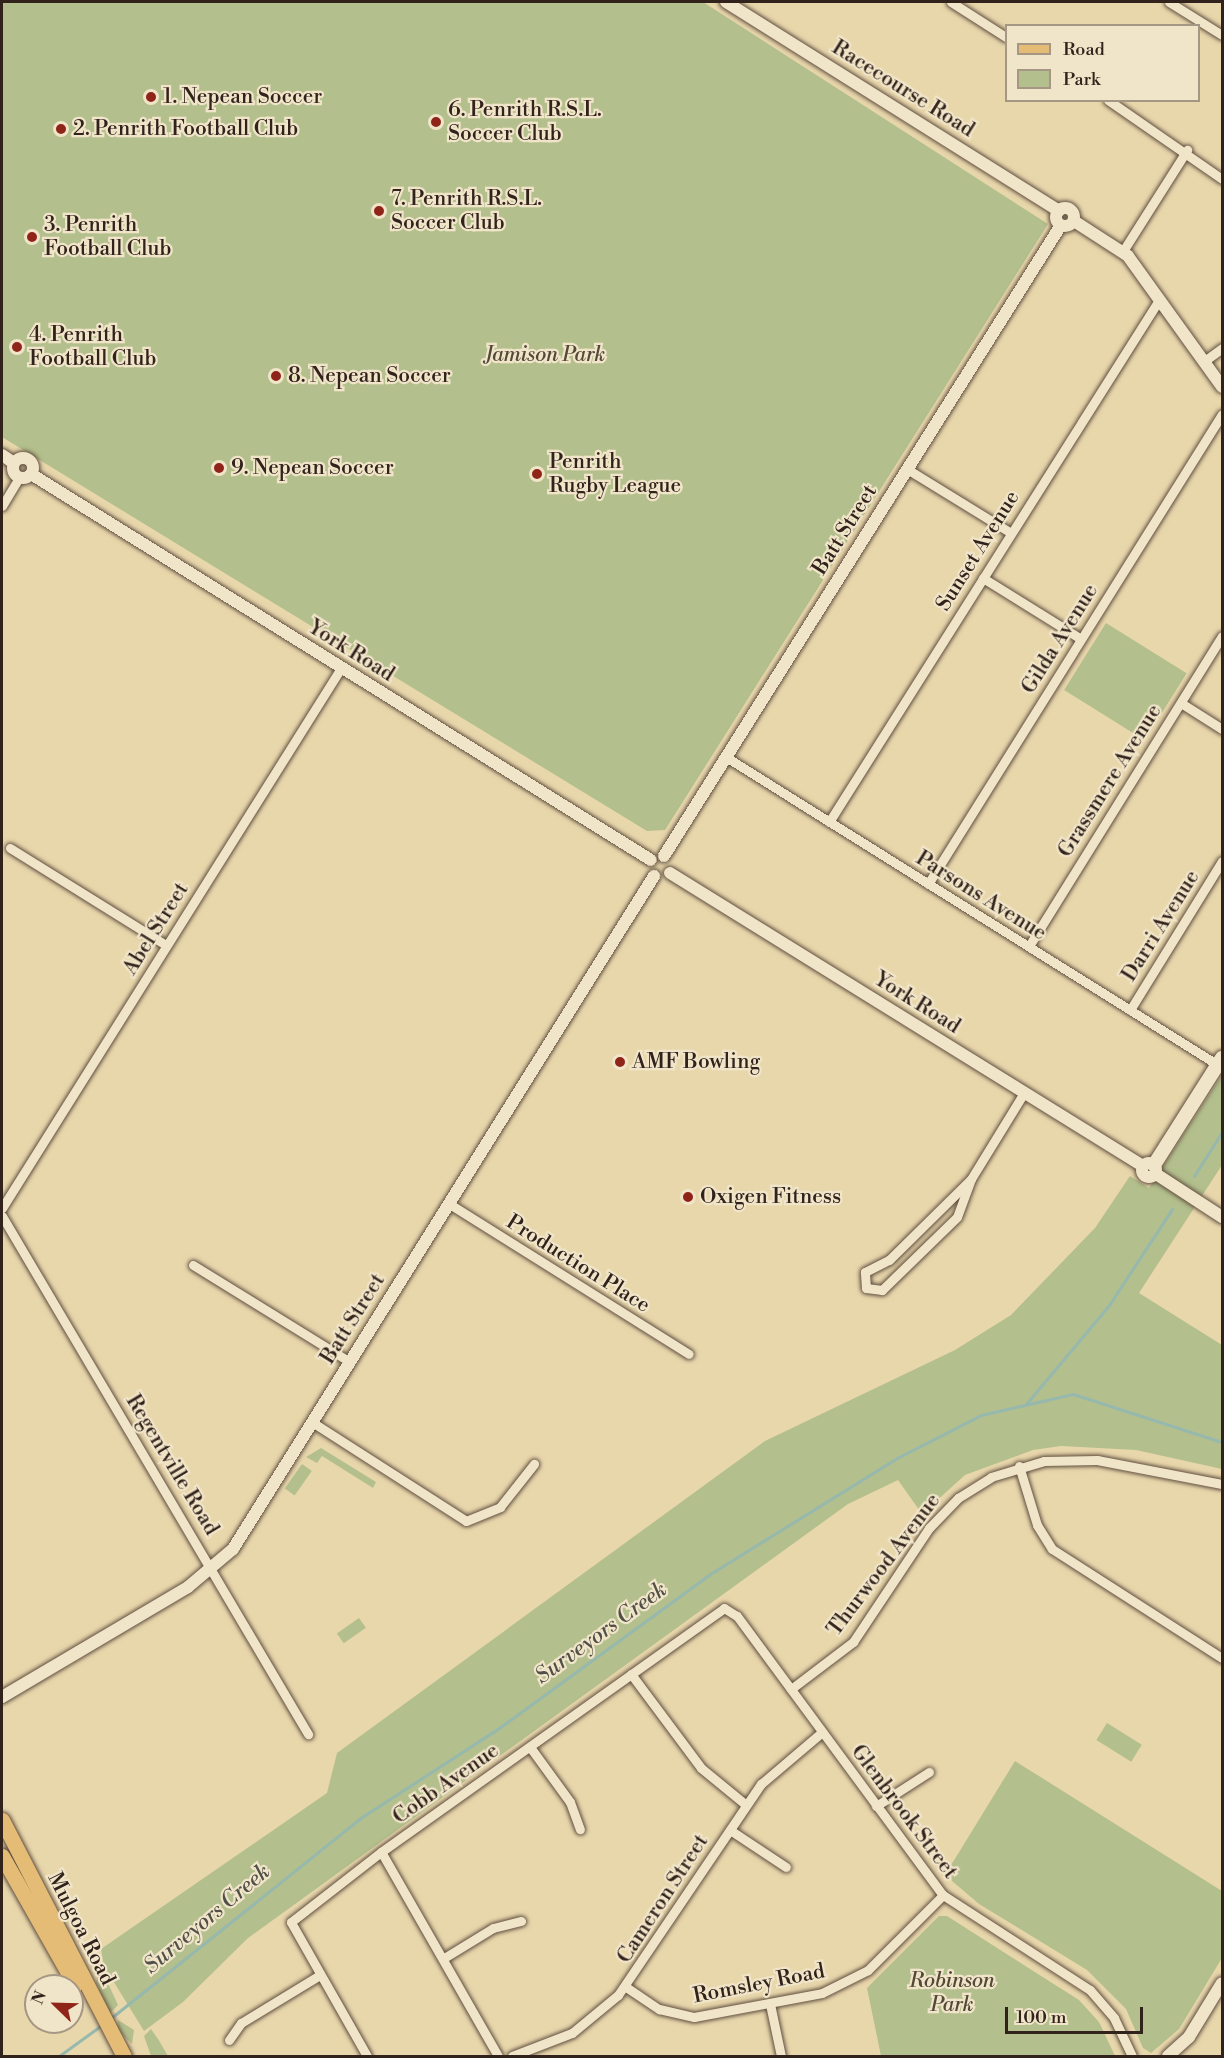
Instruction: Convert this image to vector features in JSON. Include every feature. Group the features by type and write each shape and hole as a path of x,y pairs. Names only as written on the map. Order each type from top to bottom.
{"main road":[{"path":"1151,1168 1220,1061"},
{"name":"Mulgoa Road","path":"2,1820 97,2016"},
{"name":"Mulgoa Road","path":"2,1857 107,2034 124,2056"},
{"name":"Mulgoa Road","path":"107,2034 113,2056"}],"street":[{"name":"Racecourse Road","path":"726,2 1059,211 1070,210 1074,221"},
{"path":"951,2 1005,36"},
{"path":"1169,2 1222,35"},
{"path":"1111,102 1187,150 1222,179"},
{"path":"1123,251 1187,150"},
{"path":"1059,211 1061,225 1074,221 1123,251 1222,387"},
{"name":"Batt Street","path":"664,856 1061,225"},
{"name":"Sunset Avenue","path":"830,822 1159,300"},
{"path":"1203,362 1222,348"},
{"name":"Gilda Avenue","path":"928,884 1222,414"},
{"name":"York Road","path":"2,455 14,463 27,458 25,476 651,860"},
{"path":"2,506 25,476 14,463"},
{"path":"907,469 1011,533"},
{"path":"983,578 1081,639"},
{"name":"Grassmere Avenue","path":"1029,946 1222,636"},
{"name":"Abel Street","path":"2,1208 341,668"},
{"path":"1180,703 1222,729"},
{"name":"Parsons Avenue","path":"726,757 1130,1010 1220,1061"},
{"path":"10,848 166,945"},
{"path":"664,856 671,863 670,873 654,876 651,860 664,856"},
{"name":"Darri Avenue","path":"1130,1010 1222,861"},
{"name":"York Road","path":"670,873 1024,1093 1151,1168 1222,1217"},
{"name":"Batt Street","path":"2,1697 212,1570 240,1540 654,876"},
{"path":"971,1179 889,1260 865,1272 866,1288 882,1290 957,1217 971,1179 1024,1093"},
{"name":"Production Place","path":"448,1203 689,1354"},
{"name":"Regentville Road","path":"2,1216 308,1734"},
{"path":"193,1265 350,1362"},
{"path":"312,1422 466,1521 500,1507 534,1464"},
{"name":"Thurwood Avenue","path":"791,1689 853,1642 951,1505 982,1481 1019,1466 1097,1460 1222,1484"},
{"path":"1019,1466 1039,1530 1052,1549 1222,1658"},
{"name":"Glenbrook Street","path":"724,1608 737,1616 943,1895 1090,1990 1114,2018 1132,2056"},
{"name":"Cobb Avenue","path":"498,2056 444,1958 381,1852 724,1608"},
{"path":"631,1674 701,1768 746,1805"},
{"name":"Cameron Street","path":"512,2056 572,2032 626,1987 746,1805 772,1771 822,1732"},
{"path":"530,1747 570,1802 580,1829"},
{"path":"876,1806 929,1772"},
{"path":"730,1830 786,1867"},
{"path":"367,2056 293,1931 292,1919 381,1852"},
{"name":"Romsley Road","path":"626,1987 659,2009 687,2017 822,1993 861,1975 943,1895"},
{"path":"444,1958 493,1929 521,1921"},
{"path":"229,2040 241,2023 320,1975"},
{"path":"1168,2056 1187,2040 1222,1983"},
{"path":"770,2004 782,2056"}],"green space":[{"name":"Jamison Park","path":"2,2 703,2 1048,224 665,830 647,831 2,437"},
{"path":"1106,623 1187,673 1145,740 1064,690"},
{"path":"1222,1075 1222,1165 1139,1293 1222,1345 1222,1469 1136,1450 1061,1446 1033,1450 965,1475 922,1514 898,1480 848,1504 248,1938 183,2002 144,2031 104,1966 101,1949 327,1793 337,1753 765,1441 955,1350 1011,1315 1095,1228 1130,1176 1149,1188"},
{"path":"321,1448 376,1482 373,1488 322,1456 317,1463 306,1457"},
{"path":"302,1464 312,1471 295,1495 285,1489"},
{"path":"359,1618 366,1628 344,1643 337,1633"},
{"path":"1107,1723 1142,1745 1131,1762 1096,1740"},
{"path":"1015,1761 1222,1891 1222,1958 1179,2029 1151,2053 1143,2048 1126,2009 1087,1970 979,1904 945,1875"},
{"name":"Robinson Park","path":"939,1916 947,1916 1079,2000 1099,2022 1115,2056 881,2056 867,1988"},
{"path":"100,1966 118,2005 110,2013 96,1982"},
{"path":"118,2020 134,2030 132,2044 117,2030"},
{"path":"151,2029 168,2056 151,2056 144,2036"}],"waterway":[{"path":"1194,1176 1222,1132"},
{"path":"1026,1404 1109,1305 1172,1209"},
{"name":"Surveyors Creek","path":"111,2018 362,1817 499,1728 710,1574 899,1457 981,1415 1073,1394 1222,1442"},
{"name":"Surveyors Creek","path":"59,2056 103,2024"}],"place":[{"name":"1. Nepean Soccer","path":"151,97"},
{"name":"6. Penrith R.S.L. Soccer Club","path":"436,122"},
{"name":"2. Penrith Football Club","path":"61,129"},
{"name":"7. Penrith R.S.L. Soccer Club","path":"379,211"},
{"name":"3. Penrith Football Club","path":"32,237"},
{"name":"4. Penrith Football Club","path":"17,347"},
{"name":"8. Nepean Soccer","path":"276,376"},
{"name":"9. Nepean Soccer","path":"219,468"},
{"name":"Penrith Rugby League","path":"537,474"},
{"name":"AMF Bowling","path":"620,1062"},
{"name":"Oxigen Fitness","path":"688,1197"}]}
